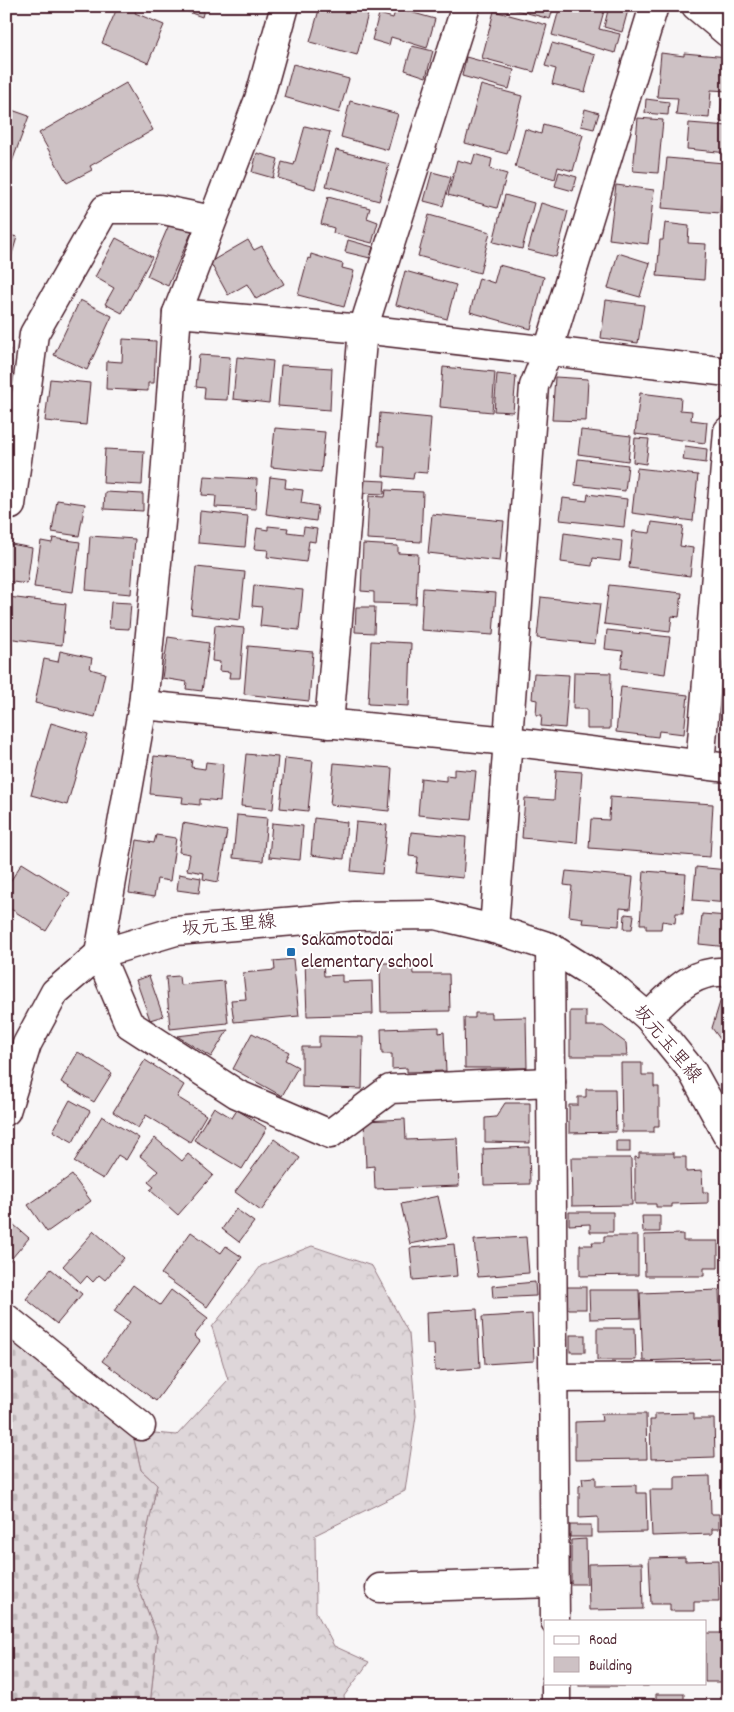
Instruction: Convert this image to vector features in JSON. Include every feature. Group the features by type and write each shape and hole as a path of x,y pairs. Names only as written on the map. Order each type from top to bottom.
{"street":[{"path":"286,6 259,99 177,313 164,491 143,705 99,954 128,1024 237,1094 330,1134 390,1089 551,1082"},
{"path":"329,724 362,329 466,6"},
{"path":"494,929 534,386 548,351 654,6"},
{"path":"696,6 728,33"},
{"path":"6,505 12,505 34,334 105,209 159,209 212,220"},
{"path":"177,313 362,329 728,372"},
{"path":"700,764 728,431"},
{"path":"143,705 508,742 728,768"},
{"name":"坂元玉里線","path":"6,1111 27,1044 55,992 99,954 176,931 354,916 435,915 494,929 550,947 609,984 648,1017 692,1071 728,1136"},
{"path":"550,947 555,1620"},
{"path":"648,1017 684,982 715,971 728,972"},
{"path":"6,1318 141,1426"},
{"path":"553,1378 728,1377"},
{"path":"380,1588 555,1583"},
{"path":"556,1684 556,1706"}],"green space":[{"path":"312,1246 372,1266 409,1334 416,1416 405,1491 315,1535 316,1612 334,1646 369,1662 344,1696 346,1706 150,1706 157,1636 136,1581 157,1485 141,1470 132,1431 177,1435 228,1380 212,1327 261,1266"},
{"path":"6,1332 132,1431 141,1470 157,1485 136,1581 157,1636 150,1706 6,1706"}],"building":[{"path":"118,6 135,6 137,7 135,13 164,25 148,63 102,43"},
{"path":"172,6 205,6 202,17"},
{"path":"320,6 337,6 368,14 357,55 310,42"},
{"path":"501,6 554,6 550,19"},
{"path":"560,6 587,6 604,11 599,29 620,34 615,53 552,35"},
{"path":"609,6 628,10 622,32 604,27"},
{"path":"396,8 435,19 427,48 391,37 389,45 372,40 379,14 393,18"},
{"path":"494,11 547,25 534,72 482,58"},
{"path":"552,43 595,55 585,92 552,84 556,69 545,66"},
{"path":"412,46 433,51 426,77 405,70"},
{"path":"661,53 684,56 684,53 728,57 728,91 711,90 709,118 676,115 678,98 657,97"},
{"path":"466,57 514,70 509,89 462,76"},
{"path":"293,64 349,79 339,113 284,97"},
{"path":"126,83 153,130 90,166 92,170 67,183 39,133"},
{"path":"481,85 522,96 507,154 465,143"},
{"path":"646,99 669,102 668,115 645,113"},
{"path":"722,99 728,100 728,123 720,122"},
{"path":"350,101 398,114 388,150 341,137"},
{"path":"6,108 29,116 6,178"},
{"path":"585,109 599,113 594,129 581,126"},
{"path":"638,118 663,120 658,173 633,171"},
{"path":"689,123 728,126 728,153 687,149"},
{"path":"543,124 583,135 573,171 558,167 555,179 515,167 525,129 541,134"},
{"path":"305,126 330,132 315,189 278,178 282,162 294,165"},
{"path":"336,150 389,164 379,201 326,186"},
{"path":"257,153 278,159 273,178 252,172"},
{"path":"475,154 492,159 490,169 507,174 497,208 448,195 457,160 472,164"},
{"path":"667,158 724,163 720,213 662,208"},
{"path":"432,172 451,177 443,206 424,201"},
{"path":"559,172 577,177 573,191 555,186"},
{"path":"616,185 654,190 648,244 609,239"},
{"path":"505,195 534,203 522,249 493,242"},
{"path":"328,197 370,208 367,218 378,222 372,243 333,233 334,228 321,224"},
{"path":"541,203 568,211 556,257 528,250"},
{"path":"429,215 490,232 480,273 418,256"},
{"path":"171,220 193,229 168,286 147,276"},
{"path":"665,223 689,226 688,243 706,244 704,280 657,276 660,240 663,240"},
{"path":"6,234 17,237 8,268 6,268"},
{"path":"116,238 152,257 122,313 105,304 114,288 95,277"},
{"path":"248,240 254,250 262,246 284,284 256,299 247,284 228,295 210,262"},
{"path":"348,240 373,247 370,258 345,252"},
{"path":"618,253 650,263 640,297 608,288"},
{"path":"311,254 343,264 342,268 354,271 344,307 298,295 308,258 310,259"},
{"path":"499,265 544,277 531,329 470,312 479,278 494,283"},
{"path":"405,271 456,285 447,319 396,305"},
{"path":"80,300 112,316 87,370 54,355"},
{"path":"606,300 644,305 638,343 601,338"},
{"path":"123,339 156,341 154,383 148,383 148,391 106,389 107,361 122,362"},
{"path":"6,349 10,349 7,389 6,389"},
{"path":"199,355 230,357 227,400 204,399 205,388 196,387"},
{"path":"237,357 273,361 269,403 233,399"},
{"path":"281,365 332,368 330,410 278,406"},
{"path":"443,367 495,372 492,412 440,407"},
{"path":"497,374 516,376 513,412 494,411"},
{"path":"555,377 588,379 586,421 552,420"},
{"path":"50,379 90,383 86,425 45,421"},
{"path":"640,393 681,398 680,410 692,411 691,420 707,422 705,443 635,434"},
{"path":"380,413 431,418 427,473 414,472 413,479 383,476 385,446 378,446"},
{"path":"275,428 325,432 321,472 271,467"},
{"path":"581,430 631,436 628,461 578,454"},
{"path":"635,438 649,439 646,464 633,462"},
{"path":"685,446 707,449 706,463 683,460"},
{"path":"105,449 144,451 142,485 103,483"},
{"path":"578,459 628,465 625,491 575,485"},
{"path":"637,468 698,475 693,521 632,513"},
{"path":"204,476 257,479 256,509 215,507 216,496 202,495"},
{"path":"270,477 286,479 285,488 303,490 301,503 318,506 316,521 266,514"},
{"path":"363,480 385,481 384,494 362,493"},
{"path":"386,490 423,492 421,542 367,539 369,496 385,497"},
{"path":"105,492 143,494 143,511 104,509"},
{"path":"588,494 627,499 624,527 560,520 563,498 587,501"},
{"path":"57,500 85,504 79,536 52,532"},
{"path":"200,511 248,516 245,547 198,543"},
{"path":"432,514 504,521 500,561 428,553"},
{"path":"652,522 683,526 680,546 693,548 690,576 629,568 633,531 650,533"},
{"path":"268,526 288,528 287,532 303,534 304,527 317,529 315,542 309,541 306,562 267,557 268,550 254,549 257,528 268,530"},
{"path":"564,533 622,541 620,561 593,558 592,566 561,562"},
{"path":"90,536 135,539 131,594 86,590"},
{"path":"53,538 80,542 73,592 34,587 41,541 52,543"},
{"path":"6,543 32,548 27,584 6,581"},
{"path":"363,544 398,546 398,553 418,554 416,604 374,603 374,592 361,591"},
{"path":"196,567 245,572 240,620 191,614"},
{"path":"254,585 303,590 299,630 260,626 262,607 252,606"},
{"path":"609,585 682,593 679,617 672,616 670,632 604,624"},
{"path":"423,588 496,593 493,635 421,630"},
{"path":"8,597 66,604 62,645 6,638"},
{"path":"541,597 600,604 595,644 537,638"},
{"path":"111,602 131,603 129,629 109,628"},
{"path":"356,607 375,607 374,633 355,632"},
{"path":"215,625 244,628 240,678 229,678 230,672 219,671 220,662 212,661"},
{"path":"607,630 670,637 665,674 621,668 623,651 605,649"},
{"path":"168,637 209,643 202,691 186,689 187,682 162,678"},
{"path":"371,641 411,643 409,706 368,704"},
{"path":"248,646 313,652 309,701 244,694"},
{"path":"60,651 92,658 90,669 105,673 95,717 35,703 44,659 58,662"},
{"path":"723,662 728,663 728,691 720,691"},
{"path":"574,672 611,673 610,729 587,729 587,709 573,709"},
{"path":"534,673 569,675 565,728 541,726 542,715 536,715 537,700 532,699"},
{"path":"621,687 688,695 684,734 659,731 658,737 616,732"},
{"path":"51,723 88,734 67,805 31,795"},
{"path":"246,754 278,757 273,809 241,806"},
{"path":"154,756 192,760 191,767 205,769 206,762 223,764 220,801 200,799 200,805 182,803 183,797 150,794"},
{"path":"285,758 313,761 308,811 280,808"},
{"path":"334,763 392,768 389,811 330,805"},
{"path":"454,769 476,771 471,820 418,815 421,778 446,781 446,775 454,776"},
{"path":"556,770 582,772 577,843 522,838 525,798 554,800"},
{"path":"610,797 713,804 710,857 589,848 591,819 609,820"},
{"path":"237,815 267,818 263,861 233,858"},
{"path":"314,818 347,822 344,859 311,855"},
{"path":"356,822 387,825 382,874 351,871"},
{"path":"183,823 227,831 218,882 203,879 204,873 187,870 190,854 179,852"},
{"path":"272,823 303,826 300,860 269,857"},
{"path":"411,832 466,837 463,878 416,873 418,857 409,856"},
{"path":"156,835 176,838 170,881 157,879 154,897 129,893 137,840 154,843"},
{"path":"22,863 70,893 46,931 6,906 6,888"},
{"path":"696,867 728,870 728,903 693,900"},
{"path":"566,871 633,877 630,909 620,908 619,926 582,923 583,918 569,916 572,886 564,885"},
{"path":"644,871 686,874 683,913 676,913 675,923 662,921 661,929 646,929 646,924 640,924"},
{"path":"179,874 201,878 199,893 177,890"},
{"path":"625,914 634,915 632,929 624,929"},
{"path":"702,914 728,916 728,947 699,944"},
{"path":"293,959 299,1016 234,1022 231,1000 246,999 243,973 275,970 274,961"},
{"path":"305,961 323,961 324,976 342,975 342,982 372,981 373,1014 307,1016"},
{"path":"380,963 412,963 413,974 449,974 450,1011 381,1012"},
{"path":"149,976 163,1016 150,1020 136,980"},
{"path":"179,976 180,985 224,981 228,1023 170,1029 166,977"},
{"path":"721,999 728,1000 728,1050 712,1028"},
{"path":"570,1011 586,1011 586,1026 603,1026 626,1043 627,1056 570,1056"},
{"path":"475,1013 491,1013 491,1018 526,1017 527,1068 465,1068 464,1018 475,1018"},
{"path":"439,1027 439,1033 444,1032 446,1071 407,1072 407,1068 392,1069 392,1054 382,1054 381,1029"},
{"path":"228,1030 211,1057 177,1036"},
{"path":"252,1033 289,1052 285,1060 298,1067 282,1096 233,1069"},
{"path":"319,1036 363,1037 362,1089 302,1087 302,1047 319,1047"},
{"path":"78,1052 112,1073 94,1102 61,1082"},
{"path":"145,1060 184,1085 177,1097 206,1115 190,1142 146,1115 138,1128 113,1112"},
{"path":"621,1063 642,1063 642,1075 654,1075 654,1087 659,1087 659,1126 654,1126 654,1132 622,1132"},
{"path":"586,1089 615,1089 616,1132 569,1133 569,1105 578,1105 578,1097 586,1097"},
{"path":"70,1100 90,1111 73,1142 53,1131"},
{"path":"505,1103 530,1103 530,1143 485,1142 485,1118 496,1117"},
{"path":"214,1107 232,1118 237,1110 267,1128 242,1169 194,1140"},
{"path":"102,1116 139,1138 126,1160 118,1155 103,1179 74,1162"},
{"path":"405,1119 406,1140 457,1138 459,1186 375,1189 374,1166 366,1167 364,1121"},
{"path":"155,1138 182,1161 188,1154 213,1175 178,1215 150,1190 154,1187 148,1182 158,1171 140,1156"},
{"path":"274,1139 300,1158 261,1211 235,1192"},
{"path":"616,1141 630,1141 630,1152 616,1152"},
{"path":"529,1147 530,1184 484,1185 483,1149"},
{"path":"639,1153 674,1153 674,1157 686,1157 686,1172 702,1171 703,1192 708,1192 708,1203 672,1204 672,1207 656,1207 656,1204 635,1204 635,1157 639,1158"},
{"path":"571,1158 631,1158 632,1205 572,1206"},
{"path":"72,1175 91,1201 47,1232 28,1205"},
{"path":"438,1196 447,1237 410,1244 401,1204"},
{"path":"236,1209 254,1222 239,1242 222,1229"},
{"path":"569,1212 613,1212 613,1232 590,1232 590,1224 569,1225"},
{"path":"642,1216 660,1216 660,1232 643,1232"},
{"path":"6,1218 29,1238 6,1265"},
{"path":"94,1231 124,1258 105,1280 99,1275 93,1282 87,1276 81,1283 63,1266"},
{"path":"191,1232 221,1253 226,1246 242,1257 207,1307 161,1274"},
{"path":"683,1234 683,1241 718,1241 718,1268 704,1268 704,1276 645,1276 644,1235"},
{"path":"604,1236 638,1236 638,1275 580,1276 580,1245 593,1245 592,1242 604,1242"},
{"path":"526,1237 529,1273 478,1277 474,1240"},
{"path":"454,1244 457,1276 413,1280 410,1248"},
{"path":"51,1269 82,1294 57,1324 26,1299"},
{"path":"535,1282 536,1296 493,1298 492,1286"},
{"path":"133,1285 160,1305 171,1290 208,1318 194,1336 200,1341 156,1401 102,1361 130,1322 114,1311"},
{"path":"567,1287 586,1287 586,1309 567,1309"},
{"path":"589,1290 639,1290 640,1318 590,1319"},
{"path":"719,1290 722,1358 643,1361 640,1293"},
{"path":"477,1309 480,1368 435,1371 434,1344 427,1344 426,1312"},
{"path":"532,1314 534,1361 485,1364 482,1317"},
{"path":"597,1328 635,1328 636,1360 597,1360"},
{"path":"570,1335 585,1335 585,1352 570,1352"},
{"path":"694,1413 694,1419 714,1419 715,1457 651,1459 650,1420 655,1420 655,1414"},
{"path":"601,1414 646,1414 647,1459 575,1460 575,1422 602,1421"},
{"path":"710,1476 711,1514 719,1514 719,1529 712,1529 712,1534 652,1536 650,1490 675,1490 675,1477"},
{"path":"596,1477 596,1486 636,1485 636,1493 646,1493 647,1532 598,1533 598,1517 579,1518 579,1486 583,1485 582,1478"},
{"path":"570,1525 591,1525 591,1537 570,1537"},
{"path":"586,1539 587,1584 571,1584 571,1540"},
{"path":"685,1557 685,1561 718,1560 719,1602 694,1602 694,1611 670,1611 670,1604 651,1604 649,1558"},
{"path":"642,1563 643,1609 589,1610 588,1564"},
{"path":"706,1633 722,1633 723,1682 706,1682"},
{"path":"579,1684 648,1684 648,1686 579,1686"},
{"path":"656,1694 684,1694 684,1705 701,1704 701,1706 656,1706"},
{"path":"629,1700 629,1706 581,1706 581,1701"}],"place":[{"name":"Sakamotodai elementary school","path":"291,952"}]}
